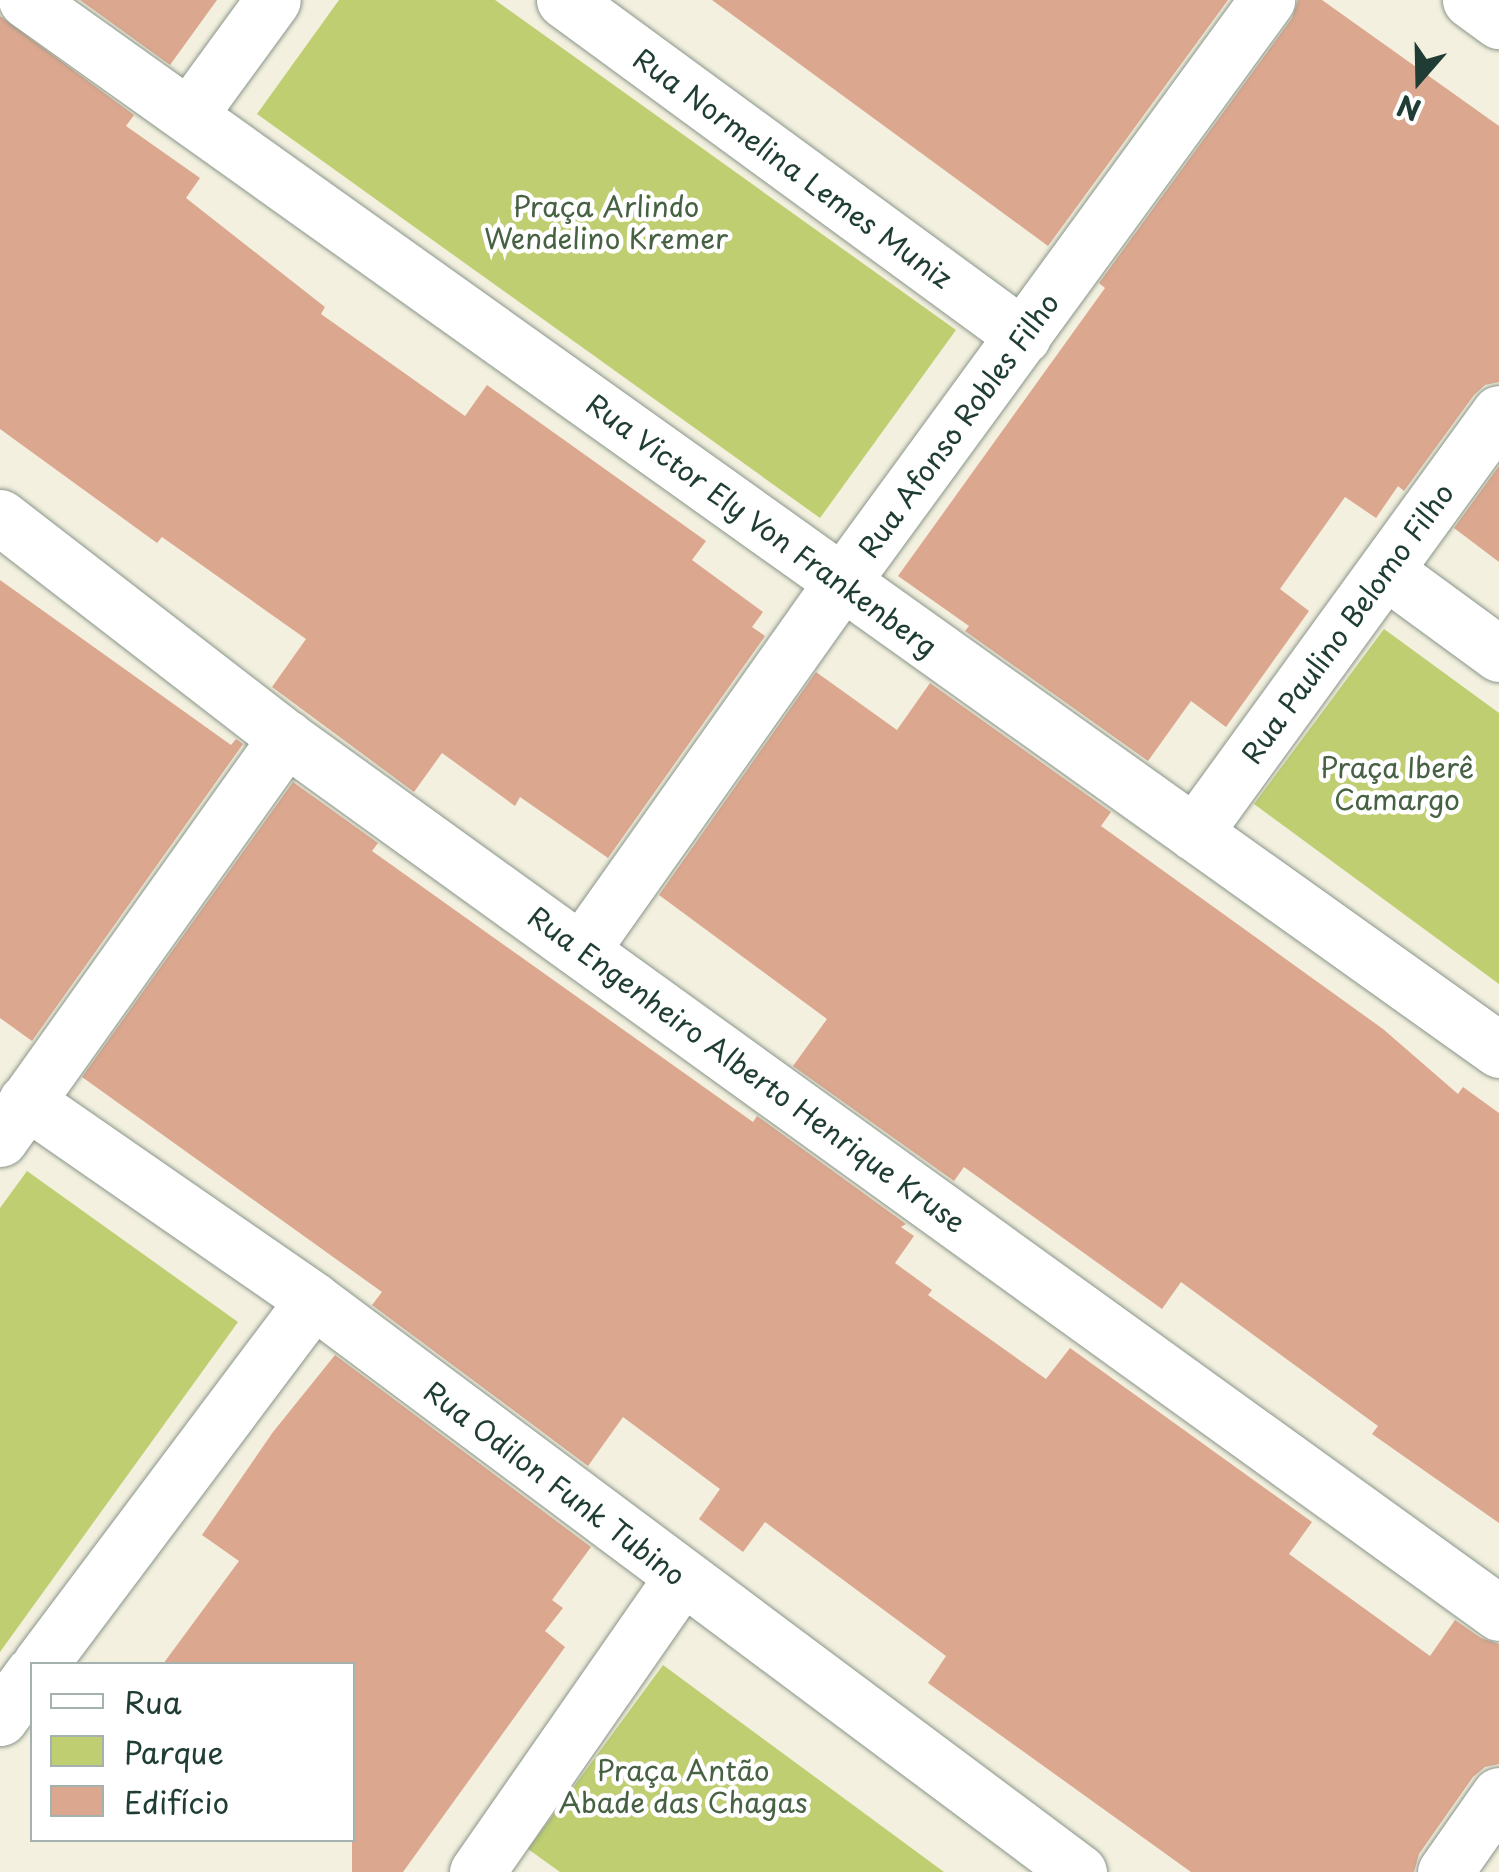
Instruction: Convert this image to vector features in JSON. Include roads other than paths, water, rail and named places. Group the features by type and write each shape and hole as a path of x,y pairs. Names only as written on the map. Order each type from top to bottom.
{"street":[{"name":"Rua Victor Ely Von Frankenberg","path":"26,0 1499,1050"},
{"path":"189,115 273,0"},
{"name":"Rua Normelina Lemes Muniz","path":"564,0 1023,336"},
{"name":"Rua Afonso Robles Filho","path":"582,949 842,582 1267,0"},
{"path":"1470,0 1499,21"},
{"name":"Rua Paulino Belomo Filho","path":"1194,833 1499,413"},
{"name":"Rua Engenheiro Alberto Henrique Kruse","path":"0,517 286,738 1499,1613"},
{"path":"1387,572 1499,654"},
{"path":"13,1120 286,738"},
{"name":"Rua Odilon Funk Tubino","path":"13,1120 312,1300 681,1579 1079,1872"},
{"path":"41,1662 312,1300"},
{"path":"479,1871 681,1579"},
{"path":"0,1718 30,1677"},
{"path":"1445,1872 1499,1796"}],"park label":[{"name":"Praça Arlindo Wendelino Kremer","path":"606,222"},
{"name":"Praça Iberê Camargo","path":"1397,783"},
{"name":"Praça Antão Abade das Chagas","path":"683,1786"}]}
